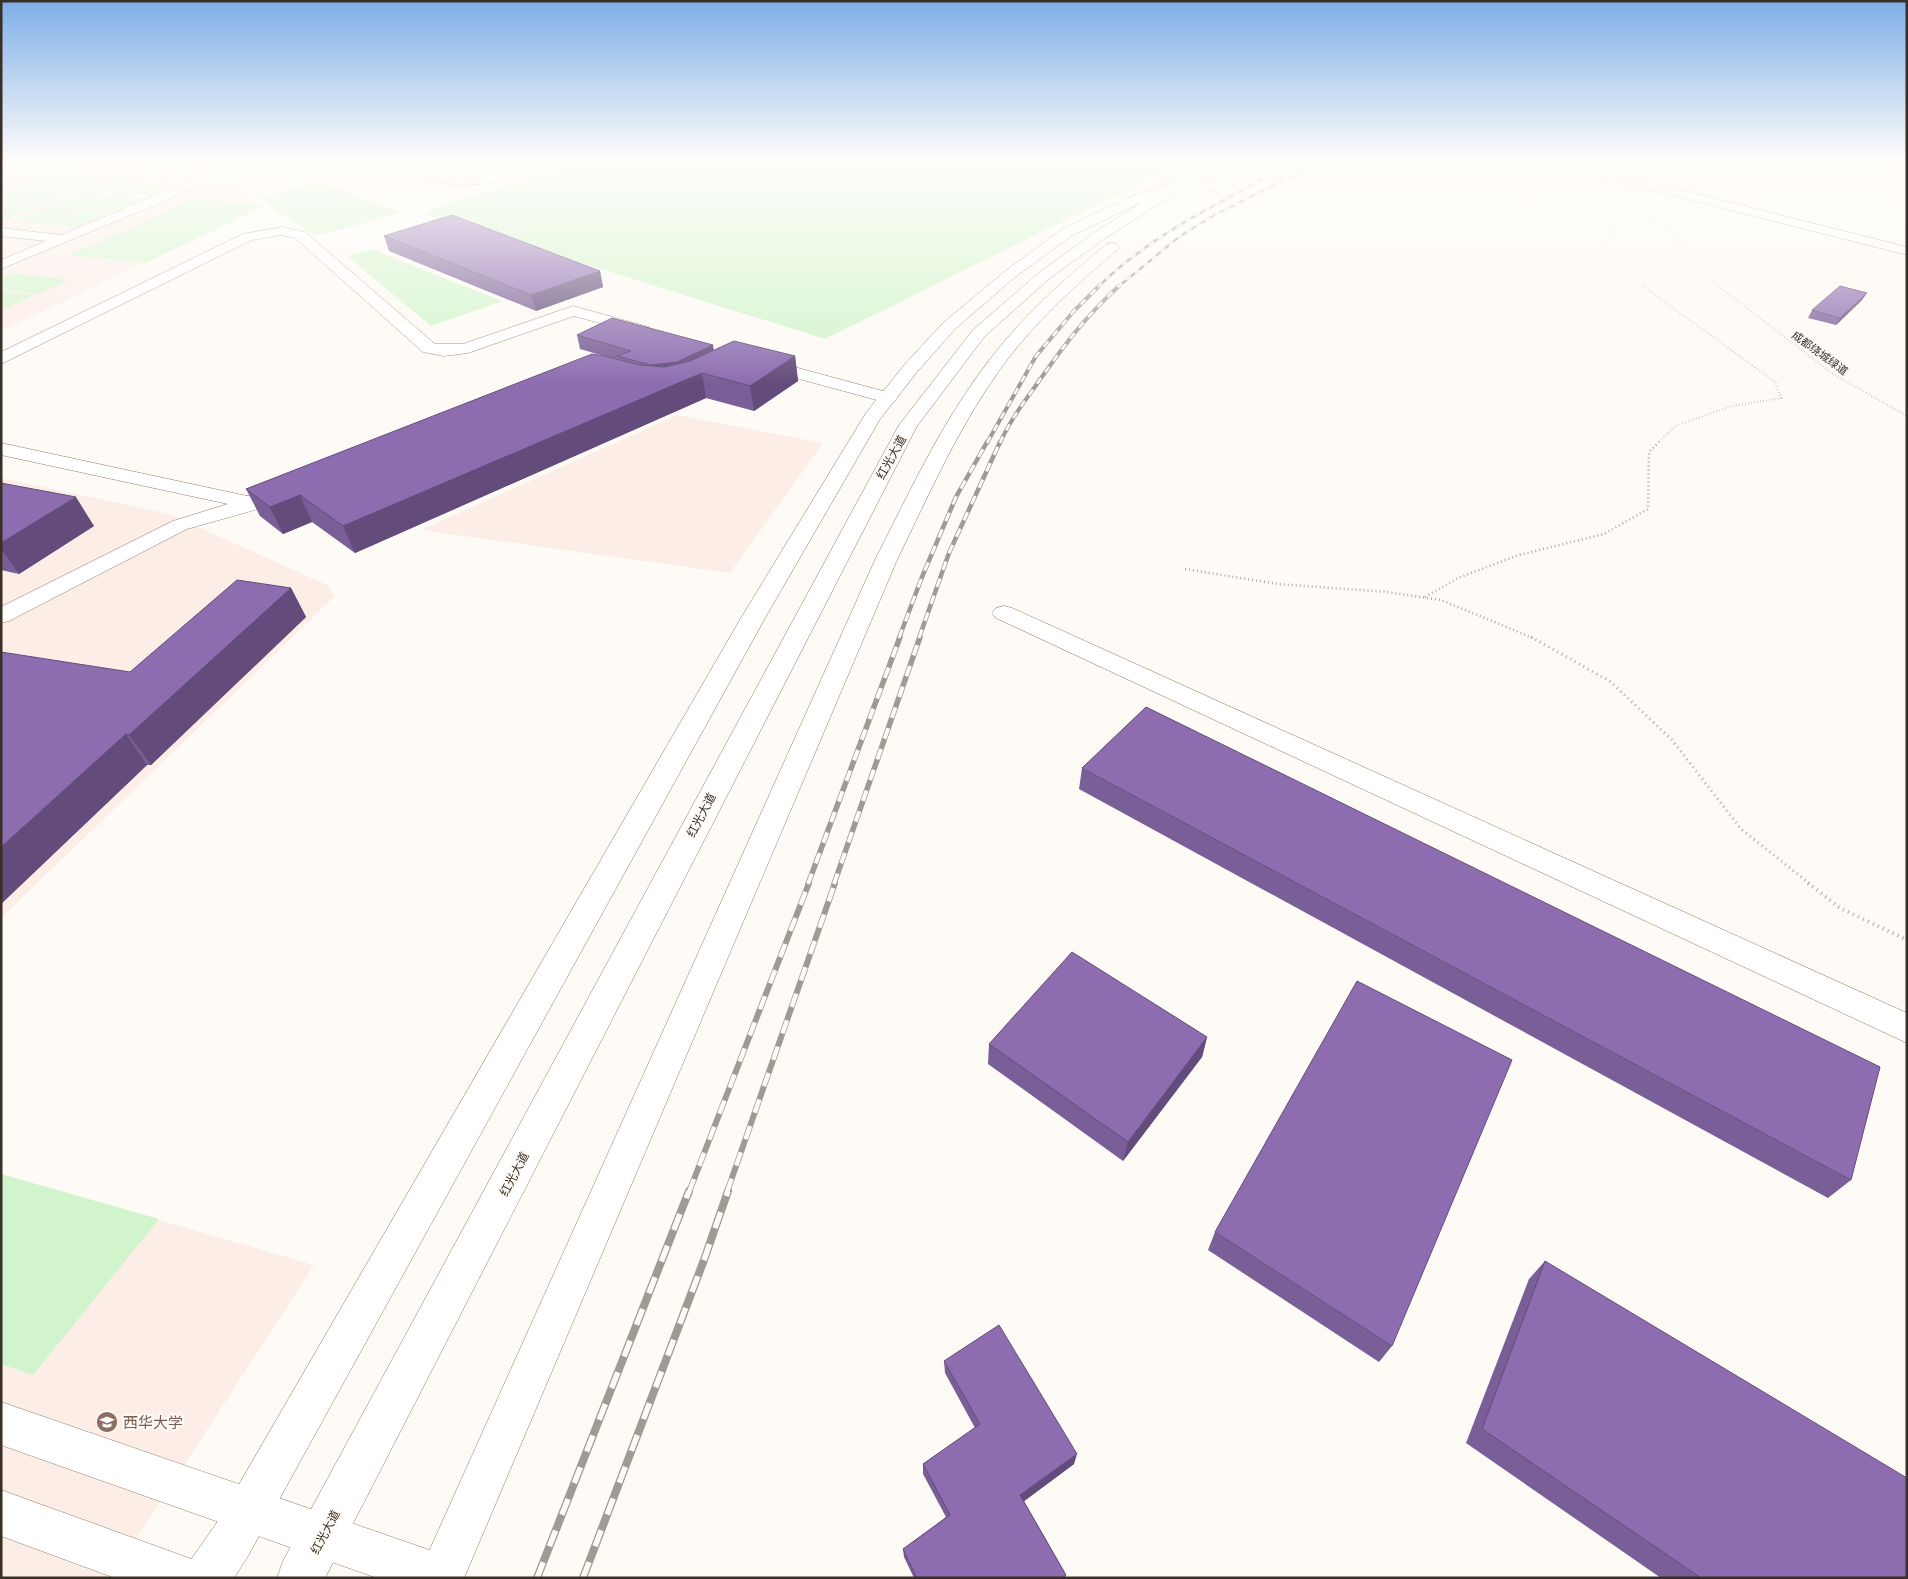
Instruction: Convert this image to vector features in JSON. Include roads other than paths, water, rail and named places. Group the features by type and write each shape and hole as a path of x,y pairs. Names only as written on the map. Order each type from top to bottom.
{"main road":[{"path":"37,237 62,240"},
{"path":"1,265 70,237"},
{"path":"1,359 250,237"},
{"path":"302,237 429,348 451,351 468,348 573,310 655,334"},
{"path":"207,1578 249,1509 753,618 872,418 911,368 949,326 996,285 1062,237"},
{"name":"红光大道","path":"300,1578 840,550 908,425 979,333 1016,299 1098,237"},
{"path":"1,1422 441,1577 886,560 947,437 1001,356 1065,286 1114,245 1127,237"},
{"path":"1851,237 1907,251"},
{"path":"746,359 888,398"},
{"path":"1,448 254,502"},
{"path":"1,616 180,525 254,502 271,500 307,486"},
{"path":"1004,613 1907,1029"},
{"path":"1,1513 180,1578"}],"railway":[{"path":"1098,287 1119,268 1162,237"},
{"path":"1118,287 1179,237"},
{"path":"1000,443 1018,411 1067,343 1096,308 1119,286"},
{"path":"987,443 1036,356 1073,312 1098,287"},
{"path":"899,638 922,577 956,497 987,442"},
{"path":"919,638 949,553 1000,442"},
{"path":"808,884 900,637"},
{"path":"834,884 920,637"},
{"path":"689,1192 809,883"},
{"path":"727,1192 835,883"},
{"path":"537,1578 689,1191"},
{"path":"583,1578 704,1260 728,1191"}],"place":[{"name":"西华大学","path":"107,1422"}]}
